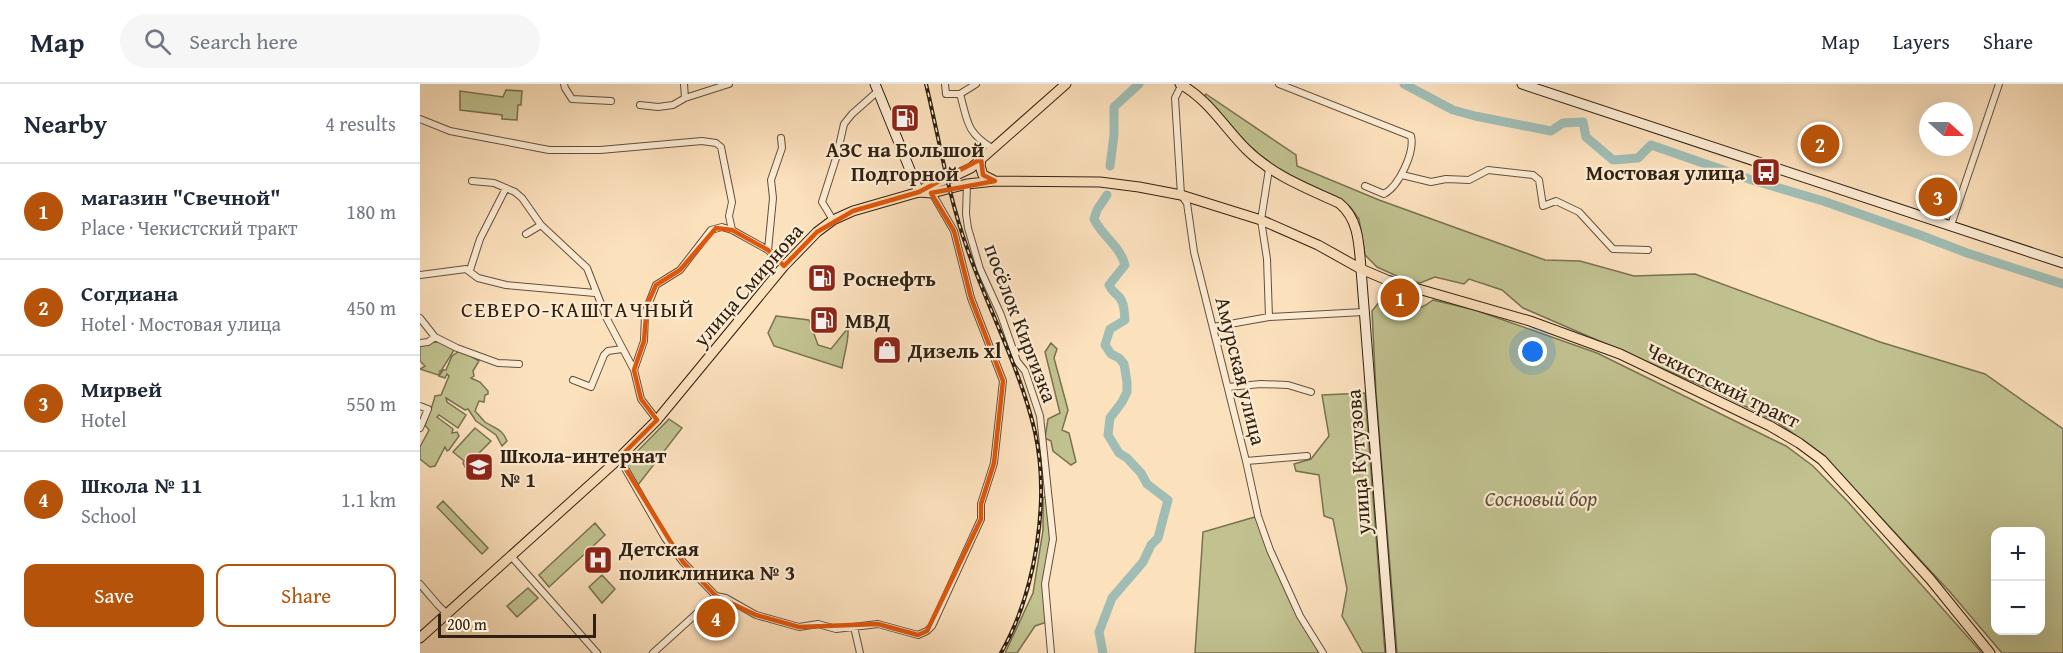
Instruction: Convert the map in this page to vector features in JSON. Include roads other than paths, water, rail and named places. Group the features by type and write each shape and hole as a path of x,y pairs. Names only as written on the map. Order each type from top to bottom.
{"main road":[{"path":"919,192 929,185 960,174 981,159 1066,84"},
{"path":"1181,84 1206,104 1246,149 1269,169 1347,209 1358,237 1361,269"},
{"path":"981,159 980,166 983,175 995,181"},
{"name":"Чекистский тракт","path":"919,192 933,193 967,184 995,181 1100,182 1181,195 1261,220 1318,245 1361,269 1387,280 1530,321 1620,354 1770,426 1822,460 1929,579 1990,653"},
{"name":"улица Смирнова","path":"420,638 619,458 657,420 784,266 816,232 833,220 853,211 919,192"}],"street":[{"path":"564,84 572,99 610,101"},
{"path":"684,84 685,98"},
{"path":"640,105 658,107 673,105 685,98 729,84"},
{"path":"945,84 946,93 960,94 976,84"},
{"name":"Амурская улица","path":"1181,84 1175,98 1181,195 1187,203 1194,252 1258,516 1270,550 1300,616 1323,653"},
{"path":"1279,84 1409,134 1412,147 1402,175 1391,190 1384,194 1365,186"},
{"path":"1522,84 2063,263"},
{"path":"1951,225 1999,84"},
{"path":"833,220 822,202 844,124 877,88 919,192"},
{"path":"960,94 970,129 977,139 992,148"},
{"path":"420,118 450,131 549,150 600,150 702,141 716,143 721,147 732,202 729,216 732,230"},
{"path":"768,250 771,180 782,148 782,138"},
{"path":"1269,169 1261,220 1267,259 1269,317"},
{"path":"1402,175 1431,182 1446,179 1472,180 1488,170 1533,175 1539,180 1543,206 1556,201 1579,212 1613,249 1648,250"},
{"path":"472,181 494,183 522,198 541,225 587,268 594,282 595,293 634,370 641,399 657,420"},
{"name":"посёлок Киргизка","path":"967,184 968,228 980,269 1017,361 1025,370 1040,416 1053,539 1045,584 1051,653"},
{"path":"470,270 480,240 506,188"},
{"path":"619,458 665,538 683,562 716,596 726,598 756,615 799,627 814,624 836,629 878,624 918,635 927,631 932,626 981,519 981,504 994,463 1003,381 971,298 954,231 933,193"},
{"path":"526,234 541,225"},
{"path":"634,370 644,340 645,313 656,285 680,270 711,230 722,227 732,230 768,250 784,266"},
{"path":"420,276 466,269 478,278 506,285 595,293"},
{"name":"улица Кутузова","path":"1361,269 1390,653"},
{"path":"1213,327 1269,317 1364,312"},
{"path":"420,318 435,337 457,348 498,363 519,364"},
{"path":"420,343 428,342 435,337"},
{"path":"573,380 591,387 604,354 608,351 622,349"},
{"path":"1228,387 1261,384 1288,385 1311,392"},
{"path":"420,406 428,409 420,428"},
{"path":"1246,461 1307,456"},
{"path":"511,556 597,653"},
{"path":"420,584 447,614"},
{"path":"653,653 716,596"},
{"path":"854,627 860,653"}],"waterway":[{"path":"1110,166 1114,135 1114,107 1139,84"},
{"path":"1404,84 1453,110 1475,116 1551,131 1563,123 1583,122 1586,137 1613,160 1638,158 1651,145 1752,180 1823,201 1967,253 2063,284"},
{"path":"1103,653 1099,632 1112,598 1143,562 1151,545 1158,538 1168,500 1147,484 1141,473 1119,453 1108,435 1110,418 1127,392 1127,382 1124,364 1111,354 1105,345 1110,329 1125,320 1122,300 1109,285 1125,265 1123,258 1094,219 1107,195"}],"railway":[{"path":"926,84 960,228 1029,408 1039,459 1041,487 1037,545 1023,602 1001,653"}],"place":[{"name":"АЗС на Большой Подгорной","path":"905,118"},
{"name":"Согдиана","path":"1820,144"},
{"name":"Мостовая улица","path":"1766,172"},
{"name":"Мирвей","path":"1938,197"},
{"name":"Роснефть","path":"822,278"},
{"name":"магазин \"Свечной\"","path":"1400,298"},
{"name":"МВД","path":"824,320"},
{"name":"Дизель xl","path":"887,350"},
{"name":"Школа-интернат № 1","path":"479,467"},
{"name":"Детская поликлиника № 3","path":"598,560"},
{"name":"Школа № 11","path":"716,618"}],"district":[{"name":"СЕВЕРО-КАШТАЧНЫЙ","path":"578,309"}],"park label":[{"name":"Сосновый бор","path":"1541,498"}]}
